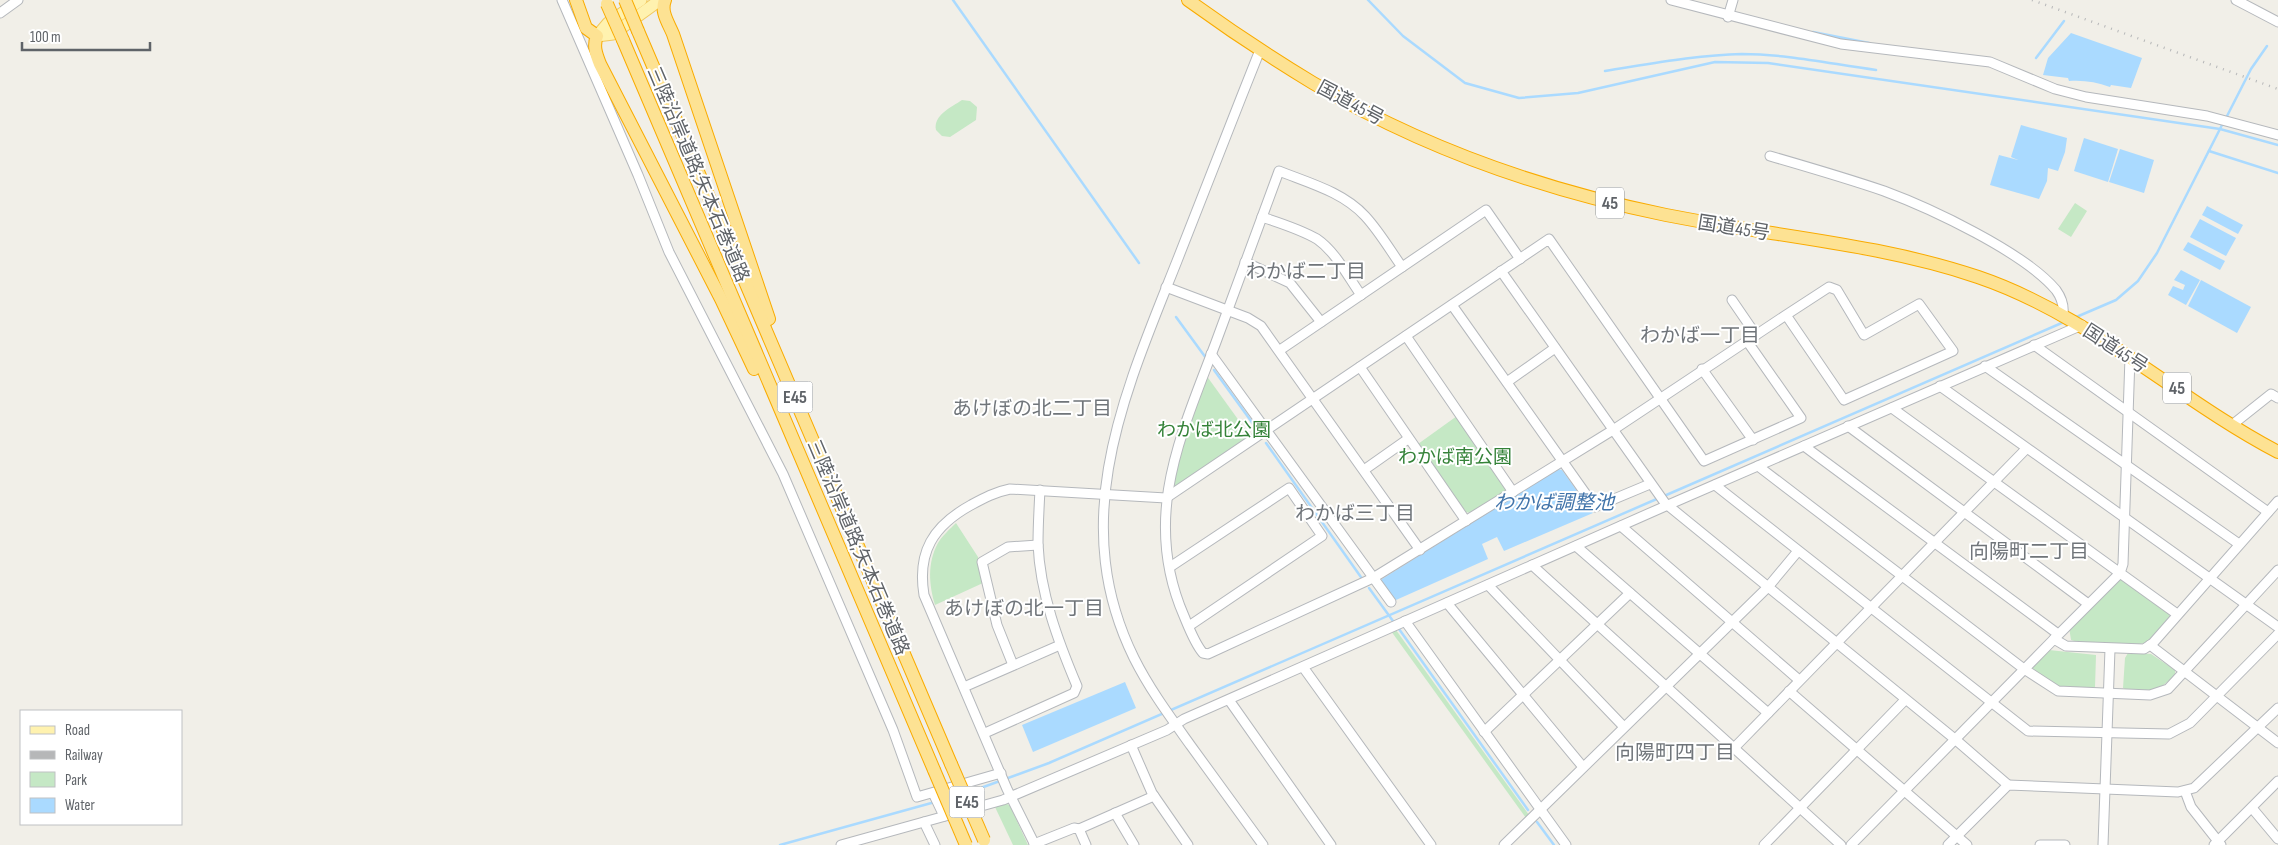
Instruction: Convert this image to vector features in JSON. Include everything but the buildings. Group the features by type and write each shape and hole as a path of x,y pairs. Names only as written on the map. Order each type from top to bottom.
{"highway":[{"path":"576,0 586,28 597,36 595,51 600,64 721,300 827,519"},
{"name":"三陸沿岸道路;矢本石巻道路","path":"625,0 985,843"},
{"path":"666,0 663,5 664,13 796,401"},
{"name":"国道45号","path":"1188,0 1260,50 1314,84 1374,116 1496,168 1613,204 1887,252 1979,277 2072,319 2232,426 2278,452"},
{"name":"三陸沿岸道路;矢本石巻道路","path":"607,2 966,845"}],"main road":[{"path":"597,36 608,23 641,0"},
{"path":"597,36 613,34 660,0"}],"street":[{"path":"0,13 18,0"},
{"path":"562,0 635,167 669,252 783,474 893,730 917,797 1002,776"},
{"path":"1671,0 1730,10 1841,44 1990,62 2055,89 2086,97 2220,119 2278,135"},
{"path":"2236,0 2278,22"},
{"path":"1260,50 1166,287 1119,415 1109,455 1104,494 1104,538 1109,583 1134,658 1176,725 1262,845"},
{"path":"840,845 944,816 1131,745 1621,526 1666,504 1715,485 2034,345 2072,319 2060,297 2043,279 2016,257 1940,215 1885,192 1770,156"},
{"path":"1402,266 1366,216 1354,205 1325,189 1279,171 1174,456 1166,498 1165,524 1170,567 1180,607 1201,651 1208,654 1373,578 1613,430 1702,369 1829,287 1837,290 1864,335 1919,304 1953,351 1844,400 1786,315"},
{"path":"1280,350 1486,210 1520,259"},
{"path":"1262,217 1319,240 1336,259 1361,294"},
{"path":"1154,796 1034,845 1009,792 924,595 922,563 936,532 949,518 994,492 1010,489 1166,498 1548,240 1704,461 1801,418 1747,341"},
{"path":"1245,262 1290,283 1321,322"},
{"path":"1501,272 1666,504 1956,740 2008,786 2185,791 2202,782 2278,708"},
{"path":"1166,287 1228,310 1261,326 1280,350 1420,550"},
{"path":"1732,300 1756,335"},
{"path":"1452,305 1595,507 1653,487"},
{"path":"1406,336 1512,492"},
{"path":"2034,345 2268,512"},
{"path":"1507,382 1555,348"},
{"path":"1211,354 1391,602"},
{"path":"1851,845 1956,740 2088,603 2120,573 2122,564 2130,357"},
{"path":"1985,366 2126,467 2239,544"},
{"path":"1360,367 1466,521"},
{"path":"1702,369 1753,440"},
{"path":"1940,386 2123,519 2278,628"},
{"path":"2232,426 2271,394 2278,398"},
{"path":"1892,408 2177,614"},
{"path":"1848,426 2088,603"},
{"path":"1364,470 1408,439"},
{"path":"1804,446 1934,543 2066,646 2144,649 2150,645 2278,501"},
{"path":"1734,748 2026,449"},
{"path":"1758,466 2054,690 2150,695 2161,692 2168,688 2278,570"},
{"path":"1715,485 2028,731 2169,734 2190,723 2278,634"},
{"path":"1170,567 1288,488 1322,536 1189,626"},
{"path":"985,733 1074,693 1077,686 1060,645 1046,596 1038,545 1040,490"},
{"path":"1621,526 1799,680"},
{"path":"1013,665 997,625 982,562 1008,547 1038,545"},
{"path":"1576,546 1768,713"},
{"path":"1504,845 1768,587 1798,551"},
{"path":"1532,565 1841,845"},
{"path":"1488,585 1624,727"},
{"path":"1484,732 1630,593"},
{"path":"1447,603 1583,767"},
{"path":"1405,621 1566,845"},
{"path":"964,687 1060,645"},
{"path":"2150,645 2218,695 2278,743"},
{"path":"2103,845 2110,649"},
{"path":"1303,667 1431,845"},
{"path":"1789,691 1967,845"},
{"path":"1229,700 1331,845"},
{"path":"1764,845 1905,700"},
{"path":"1131,745 1154,796 1188,845"},
{"path":"2185,791 2191,807 2218,844 2278,782"},
{"path":"1948,845 2008,786"},
{"path":"933,793 944,816"},
{"path":"2252,808 2278,839"},
{"path":"1115,813 1134,845"},
{"path":"924,822 935,845"},
{"path":"1079,828 1086,845"},
{"path":"2040,845 2065,845"}],"green space":[{"path":"962,100 970,101 977,107 976,120 950,137 942,136 936,130 937,120 944,112"},
{"path":"2075,203 2087,211 2071,237 2058,229"},
{"name":"わかば北公園","path":"1206,375 1250,436 1175,488 1171,486 1177,459"},
{"name":"わかば南公園","path":"1457,416 1507,487 1506,491 1470,513 1466,512 1418,444"},
{"path":"956,523 978,557 983,583 935,605 930,582 932,558 940,540"},
{"path":"2123,578 2169,612 2170,617 2147,642 2137,645 2071,640 2069,627 2117,579"},
{"path":"1396,630 1529,815 1526,818 1391,631"},
{"path":"2049,650 2096,655 2095,687 2093,689 2054,687 2032,671 2032,667"},
{"path":"2128,653 2151,654 2175,670 2175,675 2154,690 2127,690 2123,688 2125,658"},
{"path":"1006,803 1010,806 1028,845 1013,845 995,807"}],"water":[{"path":"2071,33 2142,58 2131,88 2111,85 2110,87 2085,81 2069,81 2068,78 2043,75 2048,58"},
{"path":"2021,125 2067,138 2065,152 2058,171 2048,168 2047,181 2039,199 1990,185 1999,155 2018,160 2011,157"},
{"path":"2084,138 2118,149 2108,182 2074,171"},
{"path":"2120,149 2154,160 2144,193 2109,182"},
{"path":"2207,206 2243,225 2238,234 2202,215"},
{"path":"2200,219 2236,238 2226,256 2190,237"},
{"path":"2188,242 2225,261 2220,270 2183,250"},
{"path":"2181,270 2200,280 2186,305 2168,295 2173,286 2183,290 2185,285 2174,280"},
{"path":"2201,280 2251,307 2237,333 2188,306"},
{"name":"わかば調整池","path":"1558,469 1562,470 1593,513 1504,551 1497,537 1482,544 1488,559 1396,600 1380,583 1382,579"},
{"path":"1125,682 1136,708 1033,752 1022,725"}],"waterway":[{"path":"953,0 1139,263"},
{"path":"1368,0 1403,36 1465,83 1519,98 1578,93 1715,62 1768,63 2220,129 2278,145"},
{"path":"2036,58 2064,21"},
{"path":"1813,32 1869,43"},
{"path":"2226,118 2251,69 2267,46"},
{"path":"1605,71 1691,58 1742,54 1792,57 1876,70"},
{"path":"2074,318 2116,300 2138,281 2157,253 2223,123"},
{"path":"2209,151 2278,173"},
{"path":"1176,317 1206,358"},
{"path":"1664,496 2064,322"},
{"path":"1214,370 1259,432"},
{"path":"1266,443 1363,580"},
{"path":"967,793 1049,763 1659,498"},
{"path":"1369,588 1393,621"},
{"path":"1399,629 1528,810"},
{"path":"780,845 935,802"},
{"path":"1537,822 1554,845"}],"railway":[{"path":"2032,0 2278,89"}],"district":[{"name":"わかば二丁目","path":"1306,271"},
{"name":"わかば一丁目","path":"1700,335"},
{"name":"あけぼの北二丁目","path":"1032,408"},
{"name":"わかば三丁目","path":"1355,513"},
{"name":"向陽町二丁目","path":"2029,551"},
{"name":"あけぼの北一丁目","path":"1024,608"},
{"name":"向陽町四丁目","path":"1675,752"}]}
